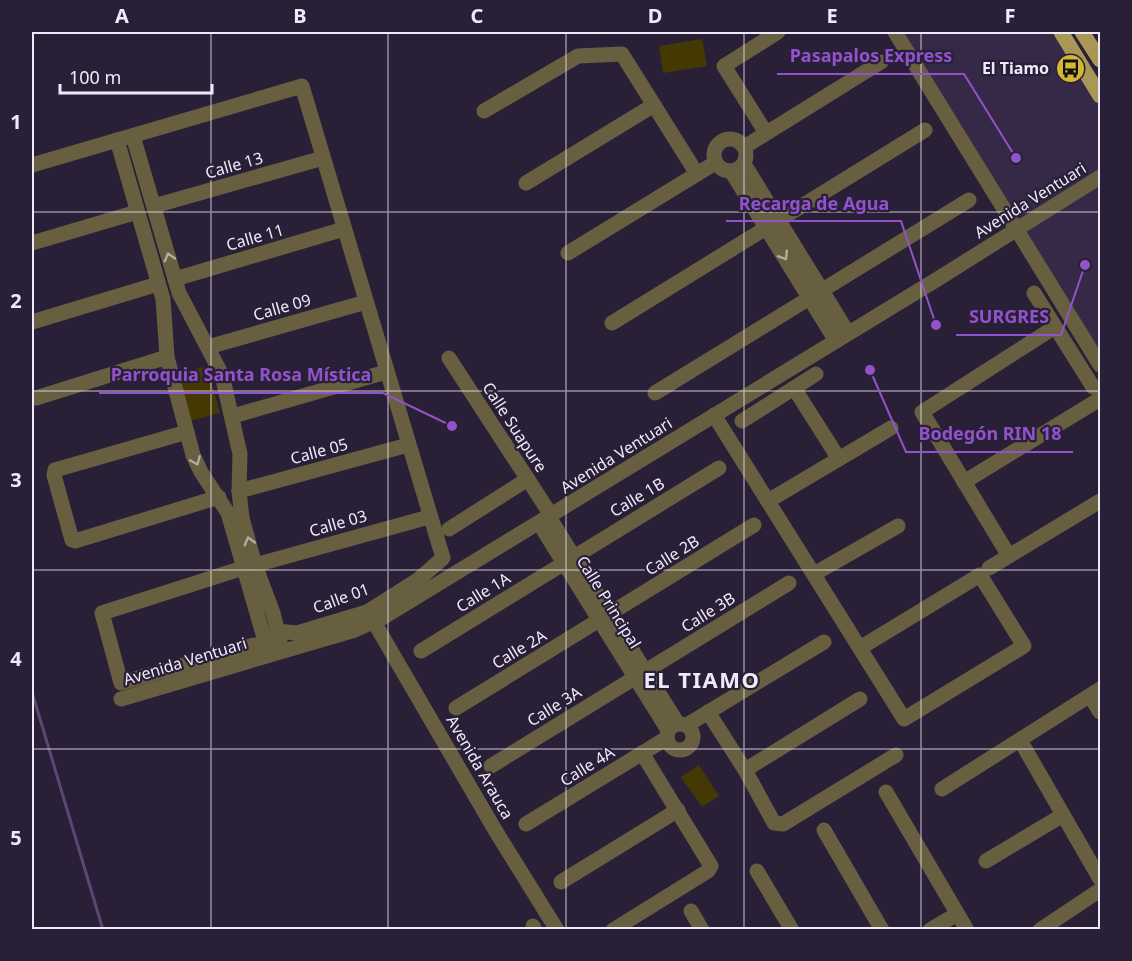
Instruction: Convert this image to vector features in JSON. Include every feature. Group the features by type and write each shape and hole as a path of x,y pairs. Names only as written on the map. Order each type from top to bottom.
{"main road":[{"path":"1061,32 1101,96"},
{"path":"1082,32 1099,53"}],"street":[{"path":"766,133 724,66 778,32"},
{"path":"895,32 1101,365"},
{"path":"484,111 578,56 622,54 697,174"},
{"path":"744,147 881,62"},
{"path":"32,165 302,86 429,516"},
{"path":"526,183 654,105"},
{"path":"612,323 925,130"},
{"path":"133,136 183,303 221,370 240,454 236,520"},
{"path":"117,140 158,284 164,309 167,357 196,462 236,520 276,653"},
{"path":"724,140 735,140 744,147 746,156 737,168 723,170 715,163 716,147 724,140"},
{"name":"Calle 13","path":"154,206 323,158"},
{"path":"568,253 715,163"},
{"path":"737,168 842,337"},
{"name":"Avenida Ventuari","path":"121,699 355,630 374,622 546,519 1101,177"},
{"path":"654,393 969,200"},
{"path":"32,243 137,212"},
{"name":"Calle 11","path":"175,279 344,230"},
{"path":"32,322 158,284"},
{"path":"964,482 1097,393 1034,293"},
{"name":"Calle 09","path":"208,347 366,302"},
{"path":"164,309 183,303"},
{"path":"1010,556 922,412 1055,327"},
{"path":"34,397 167,357"},
{"name":"Calle Suapure","path":"449,358 528,479 546,519"},
{"path":"232,416 386,372"},
{"path":"742,420 816,374"},
{"path":"794,388 839,459"},
{"path":"714,415 904,719 1024,646 980,575 860,648"},
{"path":"768,501 891,428"},
{"path":"187,432 55,470 54,475 72,540 75,541 219,497"},
{"name":"Calle 05","path":"239,491 408,446"},
{"name":"Calle 1B","path":"568,560 719,468"},
{"path":"449,529 528,479"},
{"path":"989,568 1101,501"},
{"name":"Calle 01","path":"277,631 297,633 367,612 419,579 443,558 429,516"},
{"name":"Calle 03","path":"254,645 122,683 102,613 249,567 429,516"},
{"name":"Calle Principal","path":"546,519 568,560 675,729"},
{"name":"Calle 2B","path":"605,618 754,525"},
{"path":"814,574 898,526"},
{"name":"Calle 1A","path":"421,651 568,560"},
{"path":"249,567 273,614 277,631 276,653"},
{"name":"Calle 3B","path":"640,674 789,583"},
{"name":"Calle 2A","path":"456,708 605,618"},
{"name":"Avenida Arauca","path":"374,622 495,830 557,930"},
{"name":"Calle 4A","path":"526,824 642,753 675,729 708,712 824,642"},
{"name":"Calle 3A","path":"491,766 640,674"},
{"path":"942,789 1095,692 1101,712"},
{"path":"745,770 860,699"},
{"path":"708,712 745,770 774,823 778,825 896,755"},
{"path":"1020,740 1101,879"},
{"path":"614,930 708,871 711,866 642,753"},
{"path":"886,792 967,930"},
{"path":"561,882 678,810"},
{"path":"986,861 1063,814"},
{"path":"824,830 882,930"},
{"path":"757,871 792,930"},
{"path":"1040,930 1101,890"},
{"path":"691,911 702,930"},
{"path":"930,930 957,914"}],"shaded area":[{"path":"895,32 1061,32 1100,96 1100,365"},
{"path":"702,39 707,66 663,73 659,46"},
{"path":"207,366 220,413 190,421 176,375"},
{"path":"699,765 719,796 702,807 681,777"}],"waterway":[{"path":"32,692 103,930"}],"place":[{"name":"El Tiamo","path":"1070,68"},
{"name":"Pasapalos Express","path":"1016,158"},
{"name":"SURGRES","path":"1085,265"},
{"name":"Recarga de Agua","path":"936,325"},
{"name":"Bodegón RIN 18","path":"870,370"},
{"name":"Parroquia Santa Rosa Mística","path":"452,426"}],"district":[{"name":"EL TIAMO","path":"702,680"}]}
